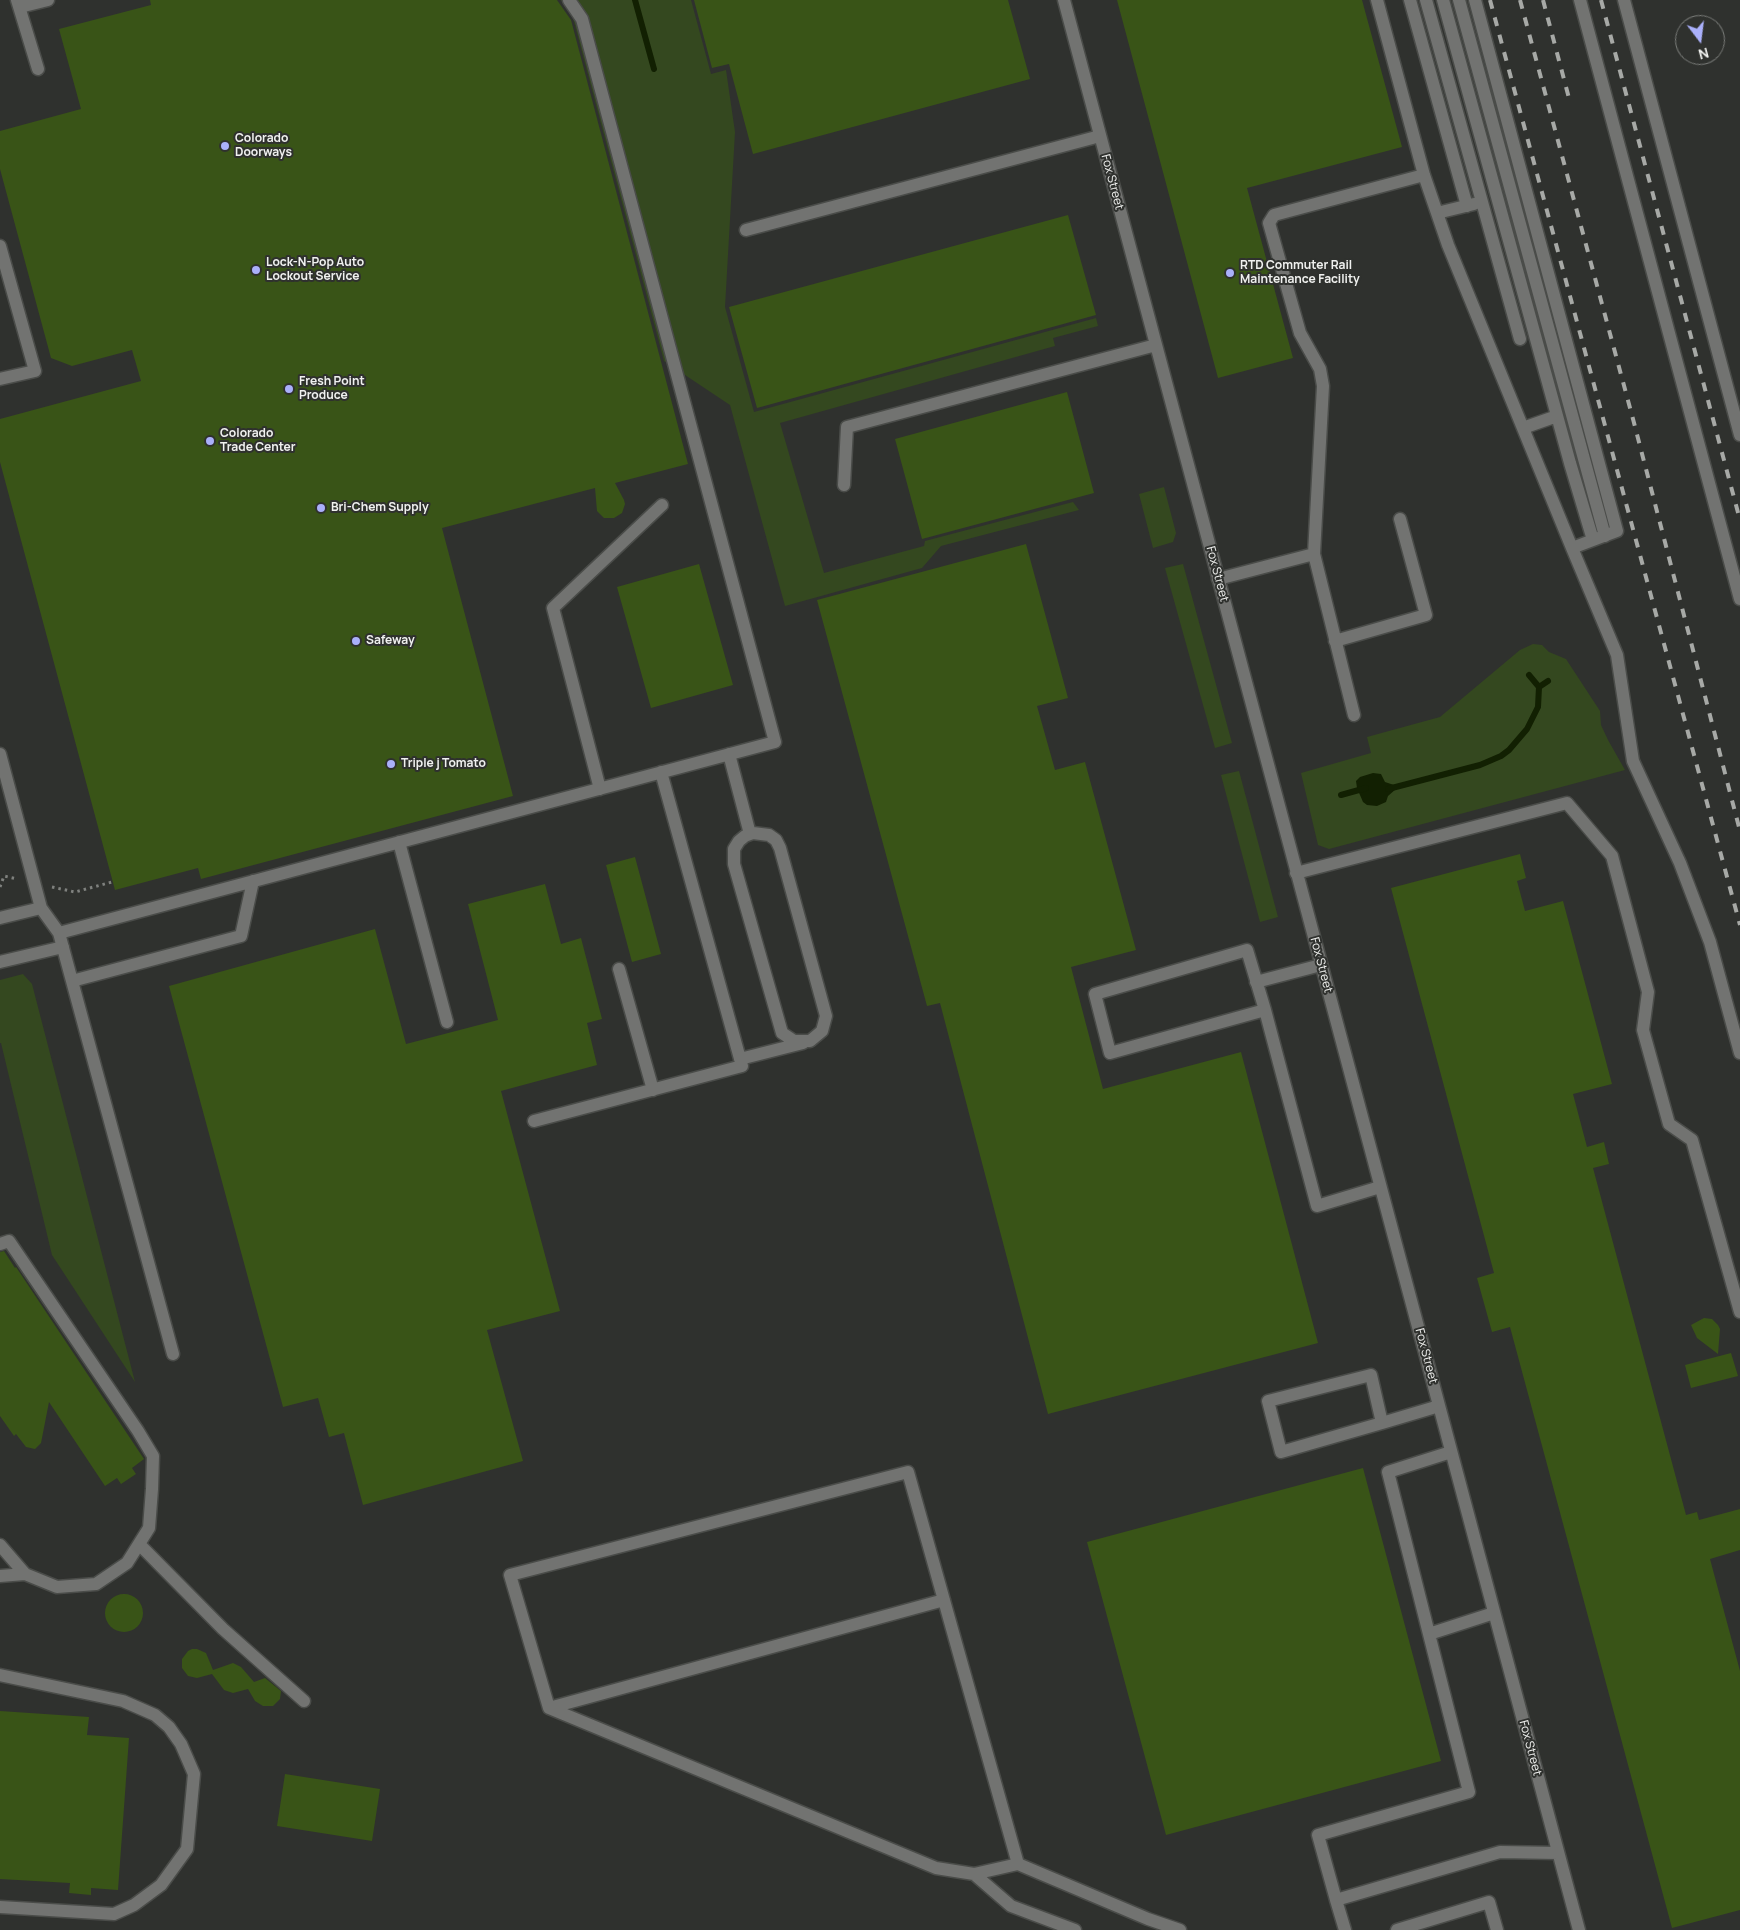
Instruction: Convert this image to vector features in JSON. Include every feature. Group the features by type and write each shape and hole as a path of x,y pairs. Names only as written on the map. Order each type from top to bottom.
{"street":[{"path":"38,70 18,4 48,0"},
{"path":"60,932 775,742 582,19 569,0"},
{"name":"Fox Street","path":"1064,0 1579,1930"},
{"path":"1377,0 1424,175 1448,245 1572,548 1618,654 1633,761 1680,863 1710,942 1740,1053"},
{"path":"1410,0 1467,206"},
{"path":"1426,0 1520,338"},
{"path":"1443,0 1557,416 1599,538"},
{"path":"1459,0 1512,194 1599,538"},
{"path":"1475,0 1617,531 1572,548"},
{"path":"1580,0 1740,599"},
{"path":"1624,0 1740,435"},
{"path":"746,230 1100,136"},
{"path":"1354,715 1314,554 1323,386 1320,369 1300,333 1270,222 1274,215 1424,175"},
{"path":"1437,213 1526,190"},
{"path":"0,246 35,371 0,379"},
{"path":"844,485 848,427 1156,345"},
{"path":"1523,428 1557,416"},
{"path":"600,789 553,608 662,505"},
{"path":"1335,641 1426,615 1400,520"},
{"path":"1218,578 1314,554"},
{"path":"0,754 41,908 60,932 173,1354"},
{"path":"728,754 750,834"},
{"path":"534,1121 742,1066 661,772"},
{"path":"1296,873 1567,803 1612,856 1648,992 1643,1030 1669,1124 1692,1140 1740,1312"},
{"path":"740,1059 810,1041 822,1031 826,1016 780,848 776,840 769,835 761,833 750,834 739,841 734,848 734,864 782,1032 794,1041 810,1041"},
{"path":"399,842 447,1022"},
{"path":"72,980 241,936 253,881"},
{"path":"2,918 41,908"},
{"path":"0,964 15,958 63,946"},
{"path":"1265,1010 1110,1052 1095,994 1247,950 1265,1010 1317,1206 1380,1187"},
{"path":"1256,982 1321,965"},
{"path":"619,969 653,1090"},
{"path":"0,1244 9,1241 153,1456 149,1528 126,1564 96,1584 57,1587 25,1574 0,1576"},
{"path":"1382,1423 1371,1375 1268,1401 1281,1452 1382,1423 1439,1406"},
{"path":"1345,1930 1318,1834 1469,1792 1388,1472 1451,1452"},
{"path":"548,1708 510,1575 908,1472 1018,1864"},
{"path":"139,1544 223,1629 304,1701"},
{"path":"0,1545 25,1574"},
{"path":"548,1708 944,1600"},
{"path":"1429,1634 1494,1613"},
{"path":"0,1675 123,1701 155,1715 169,1727 181,1744 194,1774 187,1849 161,1885 134,1906 114,1914 0,1907"},
{"path":"548,1708 936,1868 974,1874 1018,1864 1148,1919 1180,1930"},
{"path":"1336,1900 1500,1852 1558,1853"},
{"path":"974,1874 1011,1906 1075,1930"},
{"path":"1398,1930 1489,1902 1496,1930"}],"shaded area":[{"path":"561,0 691,0 711,74 726,70 735,132 725,307 754,412 1096,318 1098,326 1053,338 1055,346 780,423 824,573 924,546 925,541 1073,502 1079,510 941,546 922,568 785,606 730,405 664,361 573,18"},
{"path":"1164,487 1176,533 1173,542 1153,548 1139,494"},
{"path":"1183,564 1232,743 1215,748 1165,568"},
{"path":"1533,644 1542,645 1549,652 1566,659 1600,711 1601,725 1625,770 1329,849 1318,845 1301,773 1371,753 1367,737 1440,717 1520,650"},
{"path":"1239,771 1278,917 1260,922 1221,775"},
{"path":"1373,773 1381,774 1385,782 1394,785 1396,789 1388,796 1386,802 1377,806 1367,805 1363,802 1356,781 1360,777"},
{"path":"23,974 32,984 135,1382 52,1255 0,1043 0,980"}],"building":[{"name":"Colorado Trade Center","path":"150,0 557,0 571,20 688,464 615,483 625,504 622,513 614,518 604,518 597,511 595,488 442,528 513,796 201,879 198,868 115,890 0,462 0,419 141,381 132,350 72,366 51,358 0,169 0,131 81,109 59,29 151,5"},
{"path":"694,0 1008,0 1030,79 753,154 729,64 712,68"},
{"name":"RTD Commuter Rail Maintenance Facility","path":"1117,0 1362,0 1402,147 1247,188 1293,358 1218,378"},
{"path":"1068,215 1096,315 757,408 729,307"},
{"path":"1067,392 1094,493 922,539 895,439"},
{"path":"1026,544 1068,698 1037,706 1055,770 1085,762 1136,950 1071,967 1103,1089 1241,1052 1318,1343 1048,1414 940,1003 927,1006 817,600"},
{"path":"699,564 733,685 651,708 617,587"},
{"path":"1520,854 1526,878 1517,881 1525,911 1563,901 1612,1084 1573,1094 1587,1147 1604,1142 1609,1164 1593,1168 1686,1515 1697,1512 1699,1520 1740,1509 1740,1550 1710,1559 1740,1671 1740,1910 1672,1928 1510,1327 1492,1332 1477,1278 1494,1273 1391,888"},
{"path":"635,857 661,954 632,962 606,865"},
{"path":"545,884 561,944 581,938 602,1019 587,1023 597,1065 501,1091 560,1311 487,1330 523,1461 363,1505 344,1433 329,1437 318,1398 283,1407 169,986 375,929 406,1044 498,1020 468,904"},
{"path":"4,1251 144,1459 132,1468 136,1474 121,1484 117,1478 105,1486 49,1402 41,1443 35,1449 26,1447 16,1434 14,1436 0,1416 0,1252"},
{"path":"1704,1318 1712,1319 1720,1329 1718,1354 1697,1338 1691,1325"},
{"path":"1731,1353 1738,1376 1691,1388 1685,1365"},
{"path":"1363,1468 1441,1761 1166,1835 1087,1542"},
{"path":"124,1594 138,1599 143,1613 138,1627 124,1632 110,1627 105,1613 110,1599"},
{"path":"192,1649 206,1653 213,1670 233,1663 241,1667 254,1682 265,1678 281,1691 280,1699 273,1706 263,1706 255,1701 248,1689 233,1693 224,1690 212,1674 197,1678 188,1676 182,1668 182,1659"},
{"path":"0,1711 89,1717 87,1735 129,1738 118,1890 91,1888 91,1895 69,1893 70,1883 0,1879"},
{"path":"285,1774 380,1789 372,1841 277,1826"}],"waterway":[{"path":"635,0 654,69"},
{"path":"1388,789 1480,765 1501,756 1509,750 1527,729 1538,707 1539,687 1529,675"},
{"path":"1539,687 1548,681"},
{"path":"1341,795 1366,788"}],"railway":[{"path":"1490,0 1740,925"},
{"path":"1520,0 1633,419 1740,831"},
{"path":"1543,0 1570,102"},
{"path":"1601,0 1740,520"}],"place":[{"name":"Colorado Doorways","path":"225,146"},
{"name":"Lock-N-Pop Auto Lockout Service","path":"256,270"},
{"name":"RTD Commuter Rail Maintenance Facility","path":"1230,273"},
{"name":"Fresh Point Produce","path":"289,389"},
{"name":"Colorado Trade Center","path":"210,441"},
{"name":"Bri-Chem Supply","path":"321,508"},
{"name":"Safeway","path":"356,641"},
{"name":"Triple j Tomato","path":"391,764"}]}
